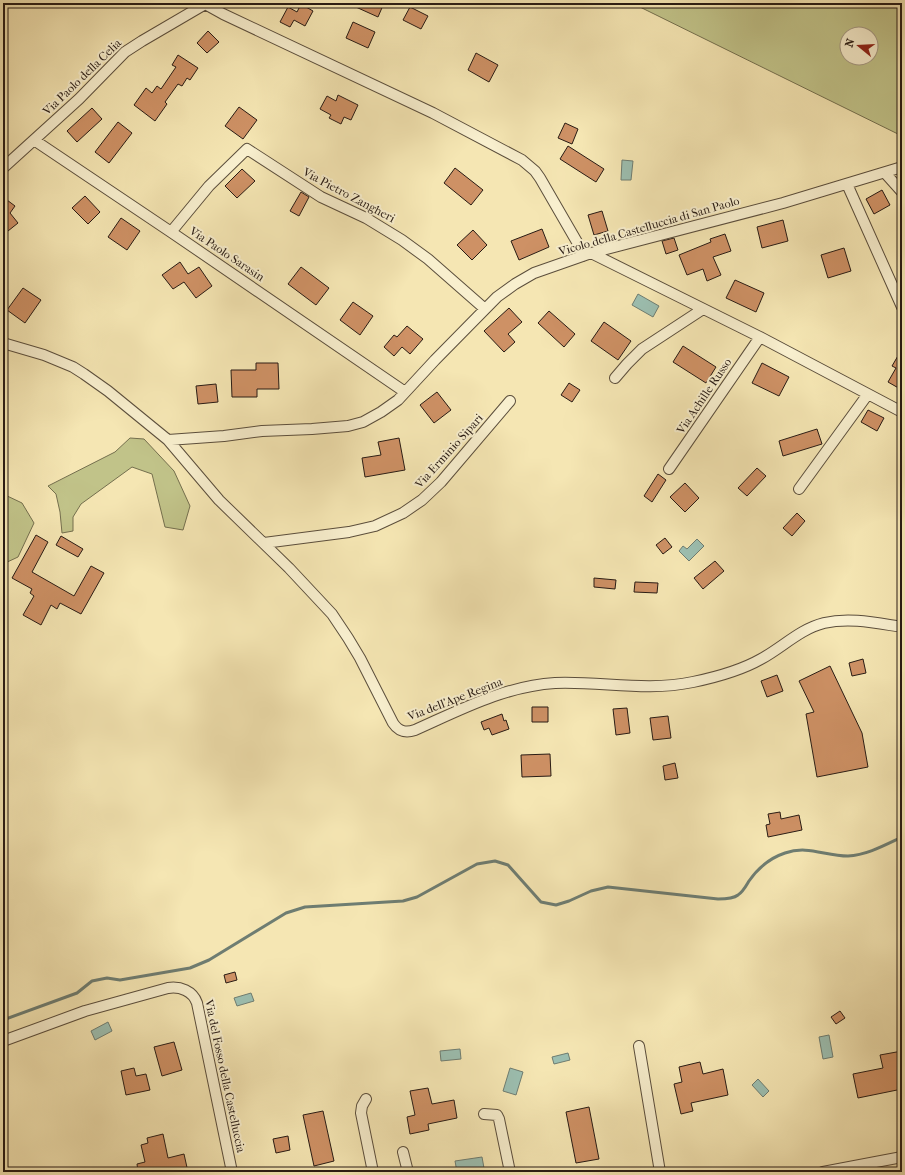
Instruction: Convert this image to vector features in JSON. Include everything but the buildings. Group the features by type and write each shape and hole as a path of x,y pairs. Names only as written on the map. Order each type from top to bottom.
{"street":[{"name":"Via Paolo della Celia","path":"3,168 79,99 125,52 206,4"},
{"path":"206,4 223,14 433,112 522,160 535,171 540,178 577,242 587,255 760,337 902,412"},
{"name":"Via Paolo Sarasin","path":"34,140 405,392"},
{"name":"Via Pietro Zangheri","path":"171,232 209,186 247,149 302,186 321,197 366,218 402,240 428,259 484,309"},
{"name":"Vicolo della Castelluccia di San Paolo","path":"168,440 224,436 262,431 312,429 353,425 376,416 391,405 484,309 503,292 522,280 546,269 587,255 775,205 902,167"},
{"path":"885,173 902,192"},
{"path":"847,184 902,307"},
{"path":"615,378 630,360 642,349 703,309"},
{"name":"Via Achille Russo","path":"669,469 760,337"},
{"name":"Via dell'Ape Regina","path":"3,343 44,355 73,367 108,391 168,440 219,500 290,568 332,614 360,658 396,728 404,732 415,730 496,695 535,686 565,683 656,687 681,684 715,677 752,664 805,631 826,623 852,620 902,627"},
{"path":"799,489 868,394"},
{"name":"Via Erminio Sipari","path":"264,543 349,532 375,526 404,513 416,505 437,486 510,401"},
{"name":"Via del Fosso della Castelluccia","path":"3,1041 85,1010 168,988 176,987 190,993 195,997 197,1003 232,1172"},
{"path":"639,1046 660,1172"},
{"path":"366,1099 362,1106 361,1113 373,1172"},
{"path":"484,1114 496,1115 501,1122 510,1172"},
{"path":"403,1152 408,1172"},
{"path":"823,1172 902,1157"}],"green space":[{"path":"632,3 902,3 902,136"},
{"path":"130,438 144,439 174,471 190,506 183,530 165,527 152,474 132,467 81,504 73,517 73,531 62,533 60,512 56,494 48,486 115,452"},
{"path":"3,494 22,503 34,523 18,557 3,564"}],"shaded area":[{"path":"622,160 633,161 631,180 621,180"},
{"path":"638,294 659,306 653,317 632,305"},
{"path":"697,539 704,546 689,561 679,551 683,546 687,549"},
{"path":"251,993 254,1001 237,1006 234,998"},
{"path":"108,1022 112,1031 95,1040 91,1031"},
{"path":"829,1035 833,1057 823,1059 819,1037"},
{"path":"460,1049 461,1059 441,1061 440,1051"},
{"path":"568,1053 570,1060 554,1064 552,1057"},
{"path":"510,1068 523,1072 516,1095 503,1091"},
{"path":"758,1079 769,1091 763,1097 752,1085"},
{"path":"482,1157 484,1168 457,1172 455,1161"}],"waterway":[{"path":"3,1020 77,993 92,981 107,978 120,980 190,968 209,960 286,913 305,907 403,901 417,897 477,864 495,861 508,865 541,902 556,905 591,891 608,887 726,899 740,894 760,868 769,861 785,853 809,850 840,856 848,856 862,854 902,837"}]}
